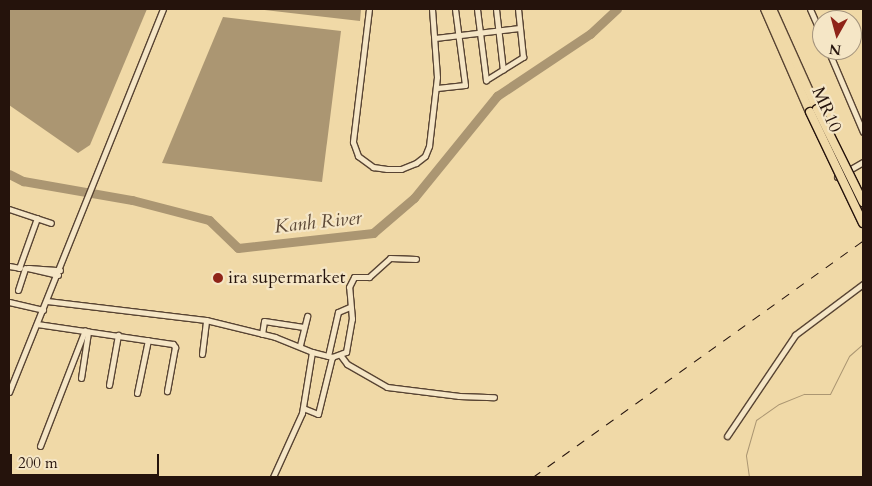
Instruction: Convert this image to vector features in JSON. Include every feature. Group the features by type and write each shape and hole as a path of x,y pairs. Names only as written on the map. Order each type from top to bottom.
{"main road":[{"name":"MR10","path":"765,9 863,223"},
{"name":"MR10","path":"772,9 813,111 863,202"}],"street":[{"path":"9,392 59,273 97,168 163,9"},
{"path":"369,9 353,142 358,156 373,166 387,169 401,169 425,156 429,146 436,88 435,38 432,9"},
{"path":"436,88 465,85 455,9"},
{"path":"477,9 486,80 523,57 518,9"},
{"path":"496,9 503,70"},
{"path":"435,38 480,31 519,28"},
{"path":"832,60 863,132"},
{"path":"836,177 863,162"},
{"path":"9,209 51,223"},
{"path":"19,268 37,218"},
{"path":"47,301 206,320 300,345 312,352 330,356 341,356 346,352 351,326 349,287 354,277 370,277 390,258 416,259"},
{"path":"9,266 59,273"},
{"path":"18,290 27,268"},
{"path":"727,436 795,335 863,284"},
{"path":"9,302 43,310"},
{"path":"303,408 318,414 338,312 350,307"},
{"path":"300,345 307,316"},
{"path":"202,354 206,320"},
{"path":"262,334 264,321 304,327"},
{"path":"37,324 168,343 175,347 167,391"},
{"path":"81,378 87,331"},
{"path":"40,446 87,331"},
{"path":"109,385 118,336"},
{"path":"137,393 148,340"},
{"path":"273,477 303,408 312,352"},
{"path":"341,356 347,364 387,387 459,396 494,397"}],"shaded area":[{"path":"9,9 147,9 90,145 78,153 9,105"},
{"path":"256,9 361,9 360,21"},
{"path":"223,17 341,31 322,182 162,163"}],"waterway":[{"name":"Kanh River","path":"9,174 23,181 132,200 209,220 238,248 373,233 414,198 497,96 590,34 617,9"},
{"path":"749,477 746,455 756,420 779,404 804,394 830,394 849,356 863,344"}],"railway":[{"path":"533,477 863,241"}],"place":[{"name":"ira supermarket","path":"218,278"}]}
